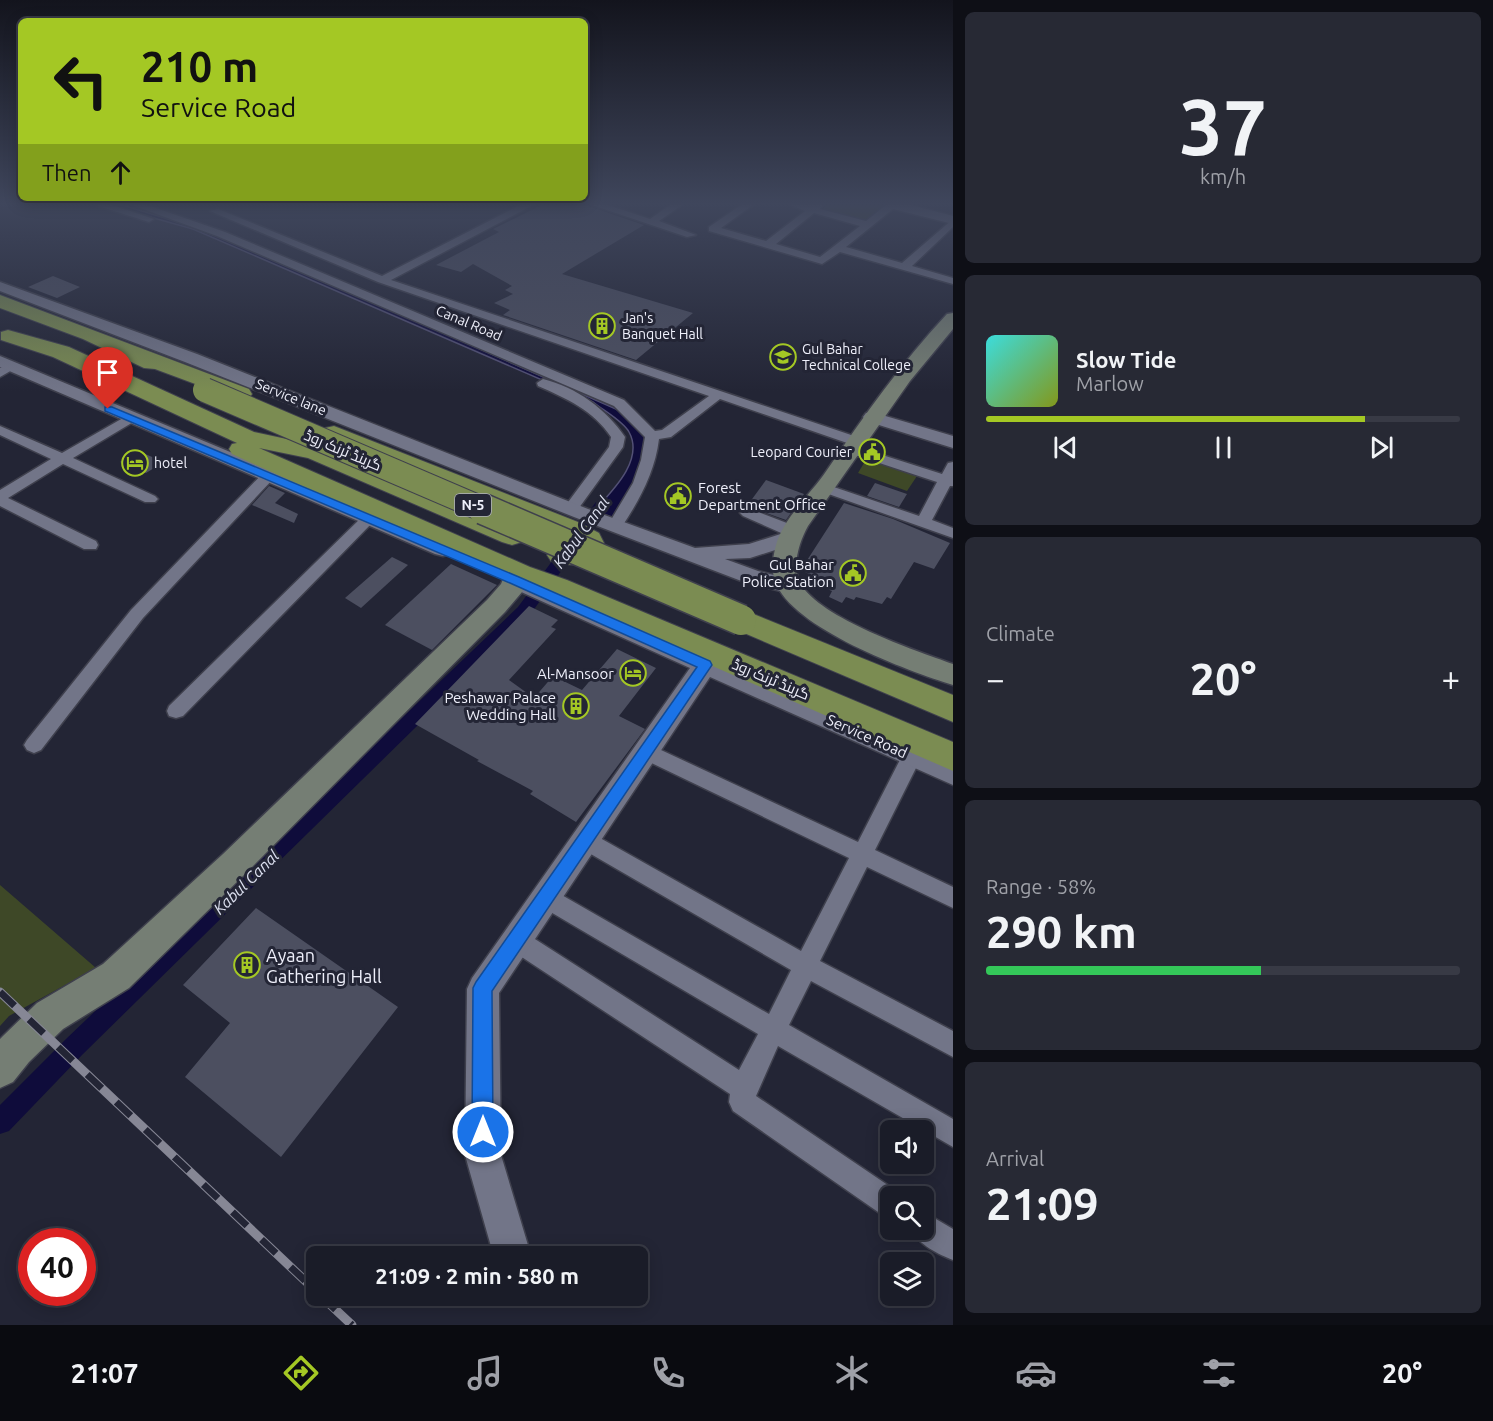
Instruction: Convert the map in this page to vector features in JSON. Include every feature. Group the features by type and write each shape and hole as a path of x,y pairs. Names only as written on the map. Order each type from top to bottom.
{"highway":[{"name":"گرینڈ ٹرنک روڈ","path":"0,301 98,331 132,353 205,390 953,709"},
{"name":"گرینڈ ٹرنک روڈ","path":"4,334 169,425 520,579 554,591 953,757"},
{"path":"4,334 86,363 247,438 315,452 558,554 576,557 582,555 588,546 588,539 583,535 494,488 384,444 132,353"}],"main road":[{"path":"953,318 896,384 792,535 785,570 789,586 815,610 856,635 953,675"},
{"path":"0,1069 16,1049 50,1016 116,976 234,864 496,606 520,579"}],"street":[{"path":"270,267 555,388 583,403 610,423 618,437 616,447 576,511"},
{"name":"Canal Road","path":"298,267 619,403 652,436"},
{"path":"350,267 382,280 719,394 853,445 951,476 923,522"},
{"path":"382,280 408,267"},
{"path":"908,267 953,281"},
{"name":"Service lane","path":"0,286 98,331 191,358 384,444"},
{"path":"4,366 130,418 169,425 269,475 520,579"},
{"path":"612,524 640,484 651,456 652,436 666,434 719,394"},
{"path":"872,417 953,442"},
{"path":"90,545 0,498 61,458 130,418"},
{"path":"0,430 150,499"},
{"path":"34,745 136,614 269,475"},
{"path":"494,488 576,511 752,577 789,586"},
{"path":"825,488 953,533"},
{"path":"748,513 792,535"},
{"path":"176,711 369,518"},
{"path":"691,553 750,551 792,535"},
{"name":"Service Road","path":"554,591 705,665 953,774"},
{"path":"509,1246 483,1155 483,988 705,665"},
{"path":"646,751 953,898"},
{"path":"880,1196 742,1102 744,1088 912,756"},
{"path":"585,840 806,966 953,1045"},
{"path":"545,897 953,1134"},
{"path":"516,940 744,1088"},
{"path":"934,1233 953,1246"}],"green space":[{"path":"867,458 917,476 907,491 858,473"},
{"path":"0,885 96,968 9,1016 0,1026"}],"shaded area":[{"path":"280,267 293,267 616,409 642,428 648,435 634,486 610,521 592,513 623,476 629,465 633,443 629,432 622,424 593,402"}],"building":[{"name":"Jan's Banquet Hall","path":"443,267 469,267 461,272"},
{"name":"Jan's Banquet Hall","path":"478,267 574,267 562,274 693,313 636,360 503,315 510,310 494,303 513,294 505,290 512,286"},
{"path":"53,276 80,287 57,298 28,287"},
{"name":"hotel","path":"138,451 164,462 146,473 120,462"},
{"path":"766,480 804,494 786,520 747,506"},
{"path":"875,483 907,494 899,507 867,496"},
{"path":"269,486 285,493 275,503 298,514 294,523 252,505"},
{"path":"844,503 893,519 950,543 934,569 914,562 891,599 887,597 882,604 856,597 854,600 846,597 842,603 829,597 832,591 827,589 830,585 812,578 813,576 805,572 809,567 804,565"},
{"path":"392,557 408,565 361,608 345,598"},
{"path":"451,564 497,585 432,650 385,625"},
{"path":"529,606 558,620 551,627 556,629 509,680 534,698 553,676 582,690 617,649 656,668 619,716 645,729 576,822 530,794 533,791 415,724"},
{"path":"256,908 398,1007 281,1157 185,1077 230,1023 183,985"}],"waterway":[{"name":"Kabul Canal","path":"0,1122 74,1047 524,611 601,505"}],"railway":[{"path":"0,992 306,1282"},
{"path":"332,1306 352,1325"}],"place":[{"name":"Jan's Banquet Hall","path":"602,326"},
{"name":"Gul Bahar Technical College","path":"783,357"},
{"name":"Leopard Courier","path":"872,452"},
{"name":"hotel","path":"135,463"},
{"name":"Forest Department Office","path":"678,496"},
{"name":"Gul Bahar Police Station","path":"853,573"},
{"name":"Al-Mansoor","path":"633,673"},
{"name":"Peshawar Palace Wedding Hall","path":"576,706"},
{"name":"Ayaan Gathering Hall","path":"247,965"}],"route":[{"path":"108,409 514,580 705,665 483,988 483,1132"}]}
